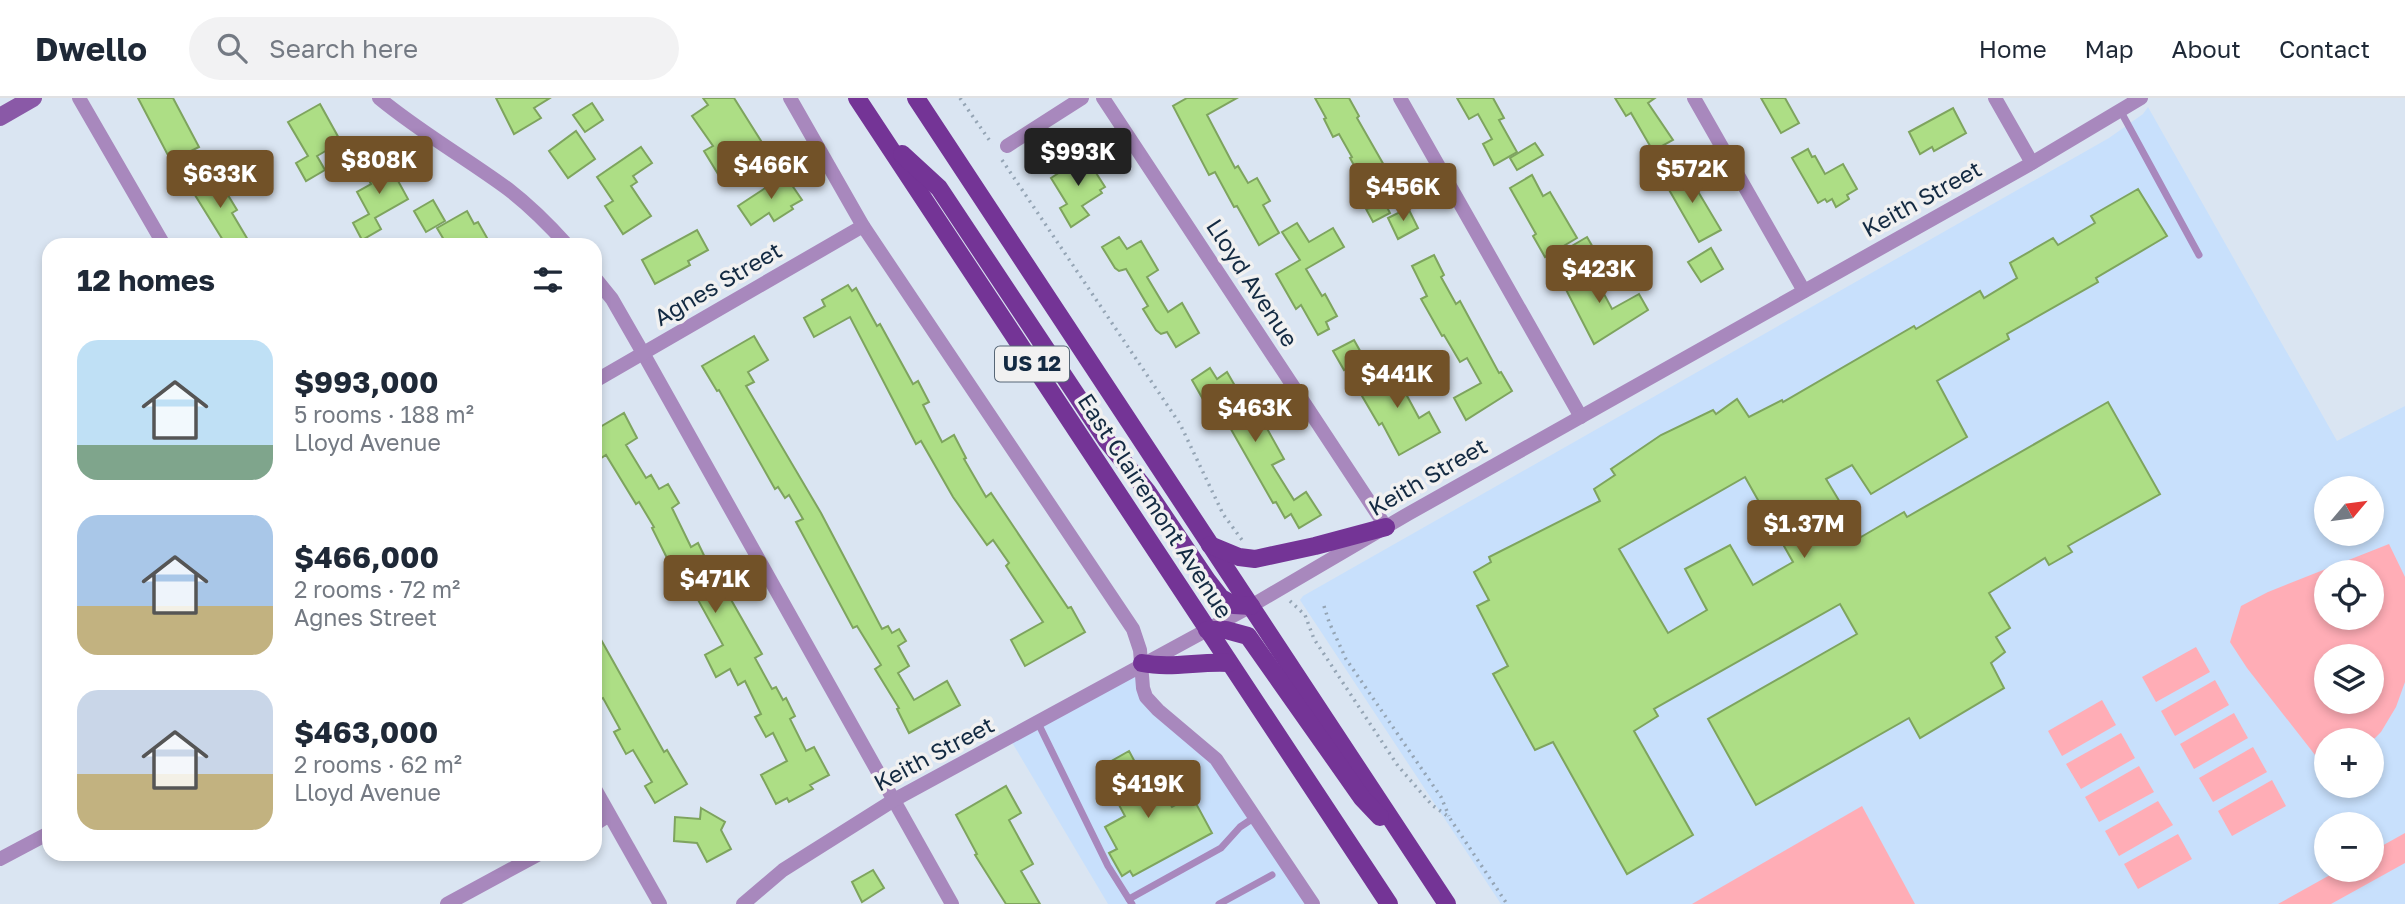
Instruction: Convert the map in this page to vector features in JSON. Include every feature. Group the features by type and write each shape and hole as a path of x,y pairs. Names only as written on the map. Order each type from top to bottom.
{"main road":[{"name":"East Clairemont Avenue","path":"857,98 1390,904"},
{"name":"East Clairemont Avenue","path":"916,98 1447,904"},
{"path":"882,135 939,188 1107,441 1147,492 1221,598 1234,605 1251,606"},
{"path":"1208,544 1232,555 1255,559 1386,527"},
{"path":"1207,630 1226,630 1248,636 1362,799 1407,844"},
{"path":"1142,663 1160,667 1201,662 1229,663"}],"street":[{"path":"0,117 33,98"},
{"path":"79,98 160,238"},
{"path":"380,98 402,117 509,190 561,238"},
{"path":"790,98 863,226 1133,629 1140,650 1143,688 1152,704 1216,759 1313,904"},
{"path":"1007,146 1082,98"},
{"name":"Lloyd Avenue","path":"1103,98 1386,527"},
{"path":"1400,98 1581,417"},
{"path":"1694,98 1804,291"},
{"path":"1995,98 2032,163"},
{"name":"Keith Street","path":"743,904 783,870 894,800 1251,606 1386,527 2032,163 2141,98"},
{"name":"Agnes Street","path":"602,377 863,226"},
{"path":"602,287 643,353 952,904"},
{"path":"602,802 660,904"},
{"path":"602,820 609,816"},
{"path":"0,859 42,837"},
{"path":"447,904 526,861"}],"lane":[{"path":"2120,110 2199,255"},
{"path":"1038,723 1108,866 1131,902 1221,848 1240,827 1256,816"},
{"path":"1219,904 1272,875"}],"path":[{"path":"960,98 1167,402 1223,514 1255,559"},
{"path":"1278,590 1305,615 1314,639 1398,766 1432,804 1449,817"},
{"path":"1324,606 1346,659 1441,797 1449,817 1507,904"}],"shaded area":[{"path":"2148,107 2337,441 2405,406 2405,904 1501,904 1300,600 1303,596 2109,138 2143,114"},
{"path":"2389,544 2405,577 2405,682 2396,707 2383,728 2314,728 2314,754 2230,642 2241,606 2314,574 2314,630 2384,630 2384,560 2349,560"},
{"path":"2196,647 2210,672 2156,702 2142,677"},
{"path":"1142,663 1143,688 1208,751 1313,904 1108,904 1010,739"},
{"path":"2215,680 2229,705 2175,736 2161,711"},
{"path":"2102,700 2116,725 2062,756 2048,731"},
{"path":"2234,713 2248,738 2194,769 2180,744"},
{"path":"2121,733 2135,758 2081,789 2066,764"},
{"path":"2253,747 2267,772 2213,802 2199,778"},
{"path":"2139,766 2154,792 2099,822 2085,797"},
{"path":"2272,780 2286,806 2232,836 2218,811"},
{"path":"2158,801 2173,825 2119,856 2105,831"},
{"path":"1862,806 1915,904 1692,904"},
{"path":"2405,833 2405,863 2384,875 2384,845"},
{"path":"2178,834 2192,859 2138,889 2124,864"},
{"path":"2317,882 2371,882 2331,904 2278,904"}],"building":[{"path":"138,98 173,98 199,147 171,161"},
{"path":"496,98 550,98 534,108 541,118 514,134"},
{"path":"703,98 734,98 768,152 721,179 704,151 713,146 692,116 708,105"},
{"path":"1187,98 1237,98 1207,115 1235,168 1238,166 1248,183 1257,178 1270,201 1263,205 1279,233 1259,245 1215,172 1209,175 1173,106"},
{"path":"1315,98 1349,98 1359,116 1357,118 1393,181 1378,190 1390,213 1373,222 1366,209 1370,208 1359,187 1364,184 1350,158 1352,157 1339,134 1333,137"},
{"path":"1457,98 1493,98 1504,118 1499,120 1517,152 1494,165 1483,144 1492,139 1478,114 1469,119"},
{"path":"1615,98 1655,98 1648,103 1673,140 1653,151 1631,113 1626,116"},
{"path":"1761,98 1785,98 1799,123 1781,133"},
{"path":"592,103 603,120 585,132 573,115"},
{"path":"320,104 341,142 317,156 325,170 306,181 296,163 308,156 288,122"},
{"path":"1953,108 1966,133 1934,151 1932,147 1920,154 1909,132"},
{"path":"576,131 595,159 568,178 549,151"},
{"path":"1535,143 1543,155 1517,170 1510,158"},
{"path":"641,147 652,163 633,176 637,182 631,186 651,216 623,234 605,206 613,201 597,177"},
{"path":"1808,149 1825,174 1843,164 1857,189 1847,195 1849,199 1836,207 1832,199 1818,203 1792,158"},
{"path":"1084,154 1105,187 1100,190 1102,193 1082,206 1089,215 1071,227 1060,208 1067,204 1051,178 1060,172 1059,169"},
{"path":"385,157 408,199 375,218 381,229 365,238 361,238 353,223 369,214 357,192 371,184 363,169"},
{"path":"1684,168 1721,230 1699,242 1664,181"},
{"path":"214,172 237,210 232,213 247,238 222,238 190,187"},
{"path":"785,175 802,200 774,221 769,213 751,225 738,206"},
{"path":"1532,175 1543,196 1550,192 1577,238 1545,257 1533,236 1536,234 1510,188"},
{"path":"2138,189 2167,236 2096,278 2098,282 2007,334 2009,339 1937,381 1967,437 1871,494 1852,465 1826,479 1861,537 1904,512 1907,517 2108,402 2160,494 2068,546 2072,552 2049,565 2045,558 1989,593 2010,628 1996,637 2005,652 1991,663 2004,688 1920,738 1909,718 1756,805 1708,719 1857,634 1840,604 1654,709 1658,716 1634,731 1693,835 1627,874 1553,742 1535,750 1493,674 1508,666 1477,606 1489,600 1474,572 1491,562 1489,557 1600,501 1594,489 1615,475 1611,469 1661,435 1713,410 1716,414 1737,399 1749,417 1782,400 1783,402 1980,291 1984,298 2017,278 2010,263 2053,238 2058,245 2095,223 2091,216","holes":["1745,477 1793,562 1753,585 1730,545 1685,569 1707,610 1668,633 1619,549"]},
{"path":"433,200 445,221 426,232 414,211"},
{"path":"1408,208 1418,228 1398,239 1388,218"},
{"path":"467,211 474,224 478,222 487,238 443,238 437,228"},
{"path":"1297,223 1309,242 1333,228 1344,247 1306,269 1337,316 1326,322 1329,329 1318,335 1301,305 1296,309 1276,274 1300,260 1282,232"},
{"path":"697,230 708,250 688,261 690,265 655,284 642,260"},
{"path":"1119,237 1127,249 1141,241 1158,270 1147,277 1168,312 1182,303 1199,333 1176,347 1167,332 1161,334 1156,330 1143,309 1148,306 1126,269 1119,271 1115,268 1102,247"},
{"path":"1587,237 1594,249 1577,258 1570,247"},
{"path":"1711,248 1723,269 1701,282 1688,262"},
{"path":"1434,255 1444,275 1441,277 1456,304 1460,301 1499,373 1501,372 1512,391 1466,420 1454,398 1481,383 1467,358 1460,362 1444,335 1442,336 1421,299 1427,296 1412,266"},
{"path":"1588,264 1612,309 1639,294 1648,310 1594,344 1561,280"},
{"path":"848,285 852,291 856,288 877,326 880,324 913,384 918,381 929,402 923,405 942,442 954,435 966,458 964,459 986,497 991,493 1068,608 1071,607 1085,632 1025,666 1011,640 1043,622 1006,566 1009,563 993,540 987,545 953,497 921,441 916,444 850,317 814,337 804,318 825,306 822,300"},
{"path":"754,336 768,360 748,372 754,382 746,386 821,513 882,629 888,626 892,633 899,629 906,641 898,646 909,666 898,673 914,700 947,681 960,705 909,733 897,709 899,708 875,669 881,665 857,626 853,628 796,522 803,519 789,495 785,498 778,487 775,489 719,390 717,391 702,366"},
{"path":"1354,340 1364,358 1344,370 1333,351"},
{"path":"1386,357 1419,418 1429,412 1440,432 1399,455 1382,423 1379,425 1362,396 1380,385 1369,366"},
{"path":"1210,368 1217,379 1227,372 1250,412 1256,409 1284,459 1272,465 1294,500 1306,492 1321,515 1299,528 1291,514 1285,518 1276,502 1273,503 1212,396 1204,401 1192,380"},
{"path":"624,413 637,438 626,445 646,478 651,475 659,489 668,484 679,503 672,508 691,547 698,543 712,572 714,570 762,654 755,658 772,689 776,687 783,700 786,698 795,716 790,719 806,751 814,747 829,775 810,785 813,789 789,802 787,798 776,804 761,775 787,761 773,733 766,737 755,717 761,714 745,681 738,685 730,669 716,677 705,655 723,645 686,578 679,582 652,528 654,527 639,502 636,504 606,455 602,458 602,426"},
{"path":"602,641 664,752 667,750 687,784 655,803 645,786 652,782 633,750 626,754 614,732 620,729 603,698"},
{"path":"1129,751 1156,801 1166,796 1172,807 1192,796 1212,833 1133,876 1130,871 1122,876 1109,853 1117,849 1105,827 1125,816 1099,768"},
{"path":"1006,786 1021,813 1009,820 1033,864 1021,871 1040,904 1006,904 975,855 977,854 956,815"},
{"path":"701,808 725,822 721,830 731,849 707,862 697,843 674,841 675,817 700,819"},
{"path":"873,870 884,888 862,902 852,882"}]}
